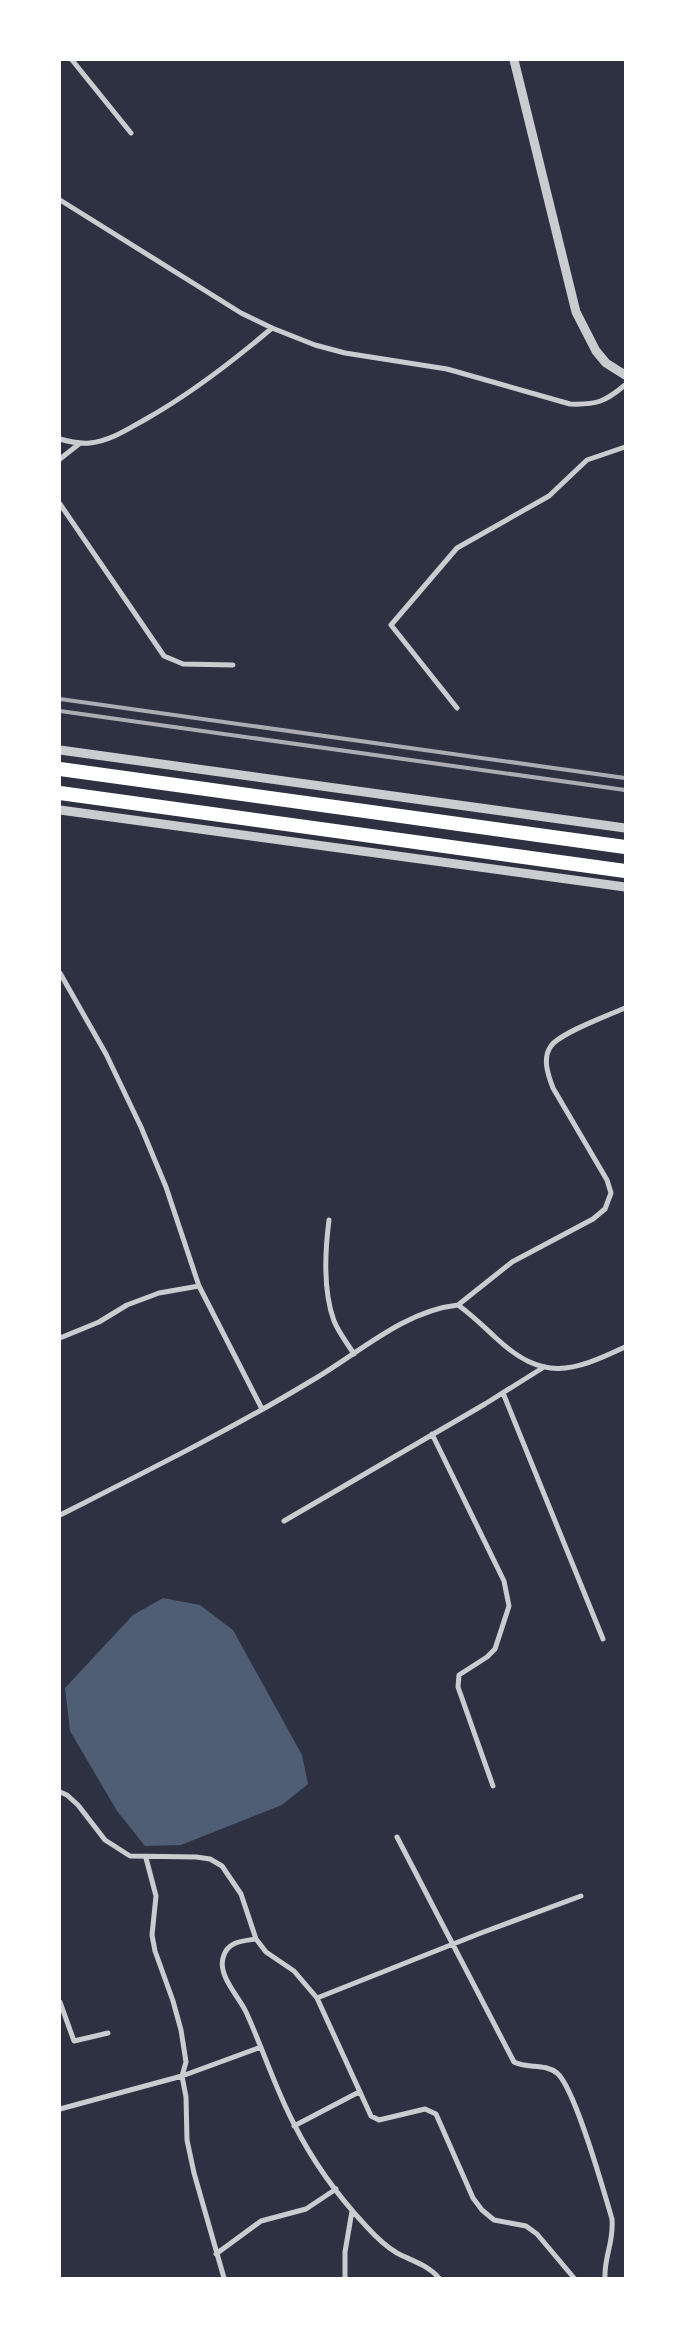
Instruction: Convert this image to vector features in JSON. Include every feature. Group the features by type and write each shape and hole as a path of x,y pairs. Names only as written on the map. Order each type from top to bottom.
{"highway":[{"path":"60,768 625,847"},
{"path":"60,793 625,871"}],"street":[{"path":"72,60 131,133"},
{"path":"514,60 576,312 596,351 606,363 625,375"},
{"path":"60,200 241,313 272,328 315,344 345,353 447,369 570,404 590,405 608,400 625,385"},
{"path":"60,439 79,444 109,438 157,413 221,372 272,328"},
{"path":"60,459 79,444"},
{"path":"457,708 391,625 457,548 548,496 587,460 625,447"},
{"path":"60,504 164,656 183,664 233,665"},
{"path":"60,750 625,828"},
{"path":"60,810 625,887"},
{"path":"60,973 106,1054 141,1127 166,1187 200,1286 262,1409"},
{"path":"60,1515 164,1463 262,1409 406,1321 443,1307 458,1305 490,1277 512,1262 593,1218 605,1209 611,1192 607,1180 553,1088 547,1072 547,1059 551,1046 561,1038 625,1008"},
{"path":"329,1220 326,1259 331,1308 340,1333 354,1354"},
{"path":"60,1338 100,1322 127,1305 159,1293 200,1286"},
{"path":"458,1305 476,1317 512,1352 529,1363 544,1367 569,1369 625,1347"},
{"path":"284,1521 544,1367"},
{"path":"503,1393 603,1639"},
{"path":"432,1434 504,1581 508,1594 509,1606 495,1649 487,1657 460,1675 458,1687 493,1786"},
{"path":"60,1792 67,1794 78,1805 105,1840 116,1849 130,1856 146,1858 196,1857 210,1859 222,1866 241,1894 256,1939 266,1952 294,1971 317,1998 371,2116 379,2120 425,2109 436,2114 473,2198 482,2210 494,2220 526,2226 537,2234 574,2278"},
{"path":"397,1837 514,2062 521,2066 546,2068 556,2072 570,2092 612,2219 613,2237 604,2264 605,2278"},
{"path":"146,1858 156,1896 152,1935 155,1951 181,2030 186,2062 182,2076 187,2140 216,2254 224,2278"},
{"path":"317,1998 452,1944 582,1896"},
{"path":"256,1939 237,1941 228,1948 222,1958 224,1972 245,2010 294,2126 352,2211 385,2245 434,2272 439,2278"},
{"path":"60,2002 74,2041 108,2033"},
{"path":"60,2110 182,2076 261,2047"},
{"path":"294,2126 359,2092"},
{"path":"216,2254 261,2221 306,2208 336,2189"},
{"path":"345,2278 345,2252 352,2211"}],"water":[{"path":"163,1598 200,1605 233,1630 302,1755 308,1784 282,1805 181,1845 145,1846 117,1811 70,1731 65,1688 133,1615"}],"railway":[{"path":"60,699 625,778"},
{"path":"60,711 625,790"}]}
